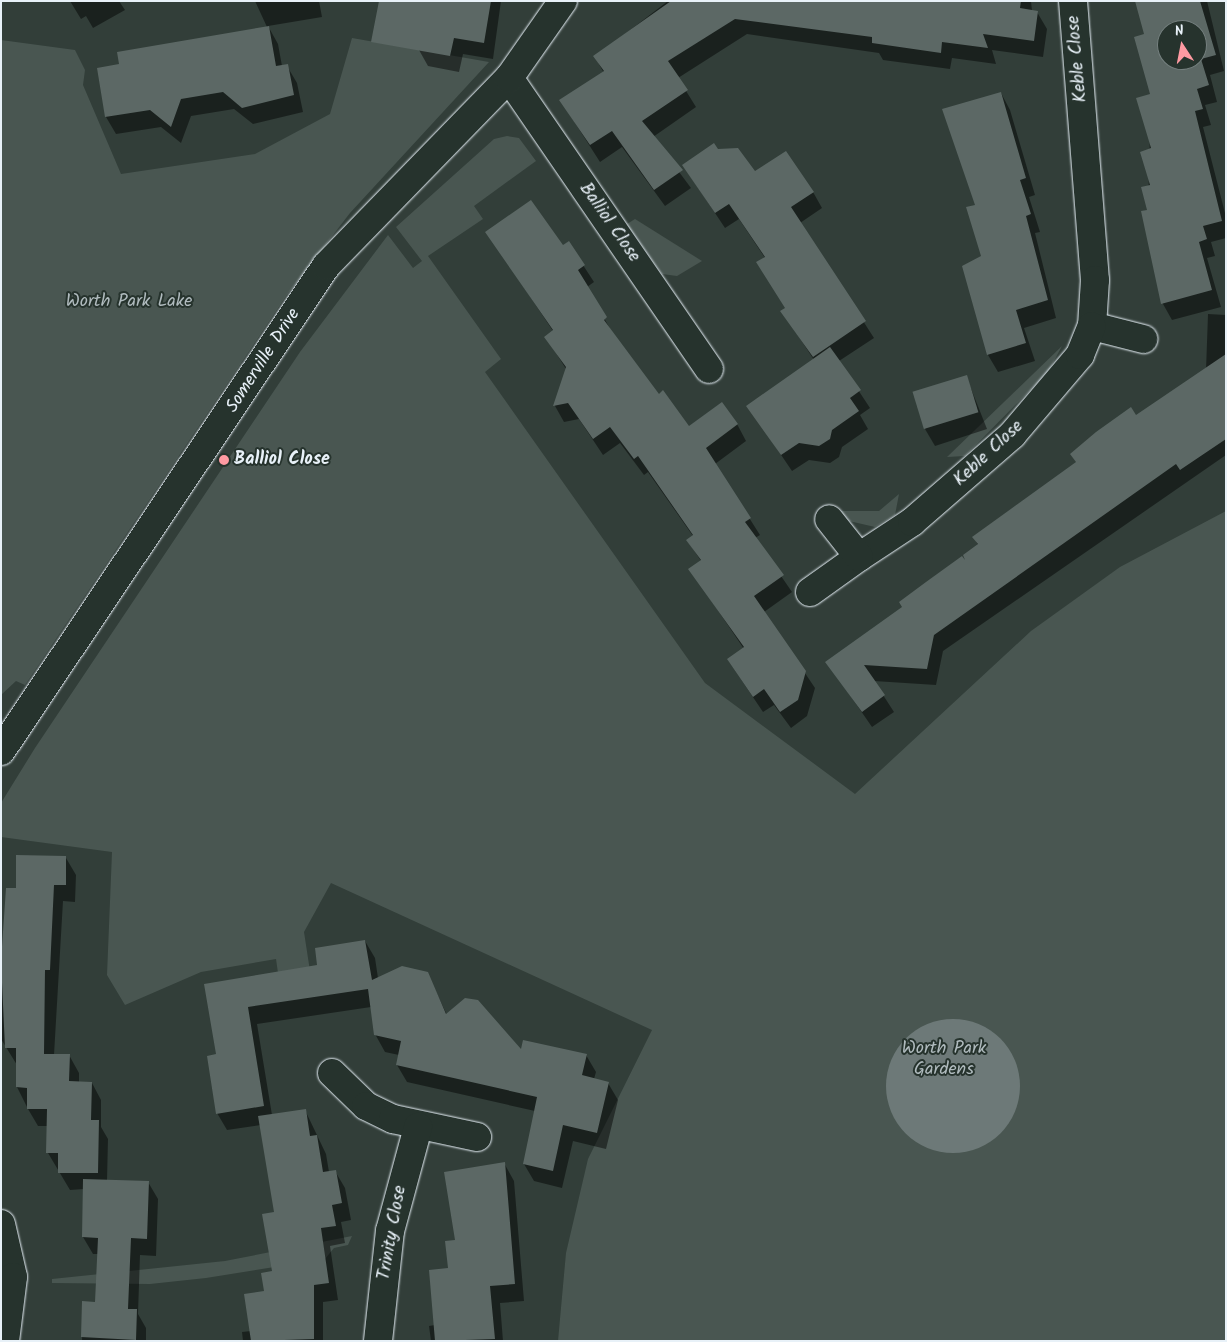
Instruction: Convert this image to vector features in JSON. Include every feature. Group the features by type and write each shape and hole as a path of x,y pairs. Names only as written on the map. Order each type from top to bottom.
{"street":[{"name":"Somerville Drive","path":"1,751 326,266 509,78 564,1"},
{"name":"Keble Close","path":"810,592 912,522 1012,435 1070,369 1092,326 1095,280 1073,1"},
{"name":"Balliol Close","path":"509,78 709,369"},
{"path":"1092,326 1143,339"},
{"path":"829,519 859,557"},
{"path":"332,1073 366,1106 418,1127 477,1137"},
{"name":"Trinity Close","path":"378,1341 390,1230 418,1127"},
{"path":"1,1224 13,1277 5,1341"}],"green space":[{"name":"Worth Park Lake","path":"352,38 489,62 350,213 286,296 25,685 16,681 1,695 1,40 75,50 85,70 83,85 121,174 255,154 330,114"},
{"name":"Worth Park Gardens","path":"507,136 519,138 536,161 474,206 483,219 428,256 501,359 485,372 705,683 855,794 1031,631 1120,567 1226,511 1226,1341 558,1341 566,1253 588,1159 652,1030 331,883 304,932 310,971 278,973 276,959 201,972 125,1005 107,975 112,852 1,837 1,803 35,748 300,352 388,235 413,268 422,261 396,227 494,139"},
{"path":"635,219 702,261 677,276 662,274 627,224"},
{"path":"1062,346 1048,372 965,456 947,457"},
{"path":"899,494 895,515 875,527 849,521 839,511 879,511"},
{"path":"352,1236 348,1245 334,1248 325,1259 206,1278 150,1284 52,1283 52,1279 225,1261"}],"shaded area":[{"path":"953,1019 979,1024 990,1030 1000,1039 1009,1049 1015,1060 1020,1086 1015,1112 1009,1123 1000,1133 990,1142 979,1148 953,1153 927,1148 916,1142 906,1133 897,1123 891,1112 886,1086 891,1060 897,1049 906,1039 916,1030 927,1024"}],"building":[{"path":"379,1 491,1 484,43 454,38 450,56 371,42"},
{"path":"671,1 1021,1 1020,8 1038,11 1034,41 983,34 988,48 942,42 941,53 872,43 872,37 735,19 668,61 688,90 642,121 683,170 654,190 612,131 590,145 559,100 604,71 593,56"},
{"path":"1135,1 1200,1 1206,20 1157,20 1157,70 1204,70 1209,85 1197,89 1203,109 1195,111 1222,221 1203,226 1207,239 1199,242 1212,290 1161,304 1141,211 1147,210 1141,187 1150,185 1140,152 1151,148 1136,98 1150,94 1134,37 1144,34"},
{"path":"1207,25 1216,55 1207,57"},
{"path":"269,26 276,66 288,64 294,95 242,108 223,92 181,99 171,127 150,110 105,117 97,68 119,64 117,52"},
{"path":"1001,92 1026,178 1020,180 1031,214 1026,216 1048,300 1016,310 1026,343 987,355 962,266 981,256 966,207 975,205 942,109"},
{"path":"714,143 718,149 738,148 755,171 786,151 814,192 791,207 866,321 813,357 780,311 785,308 756,262 765,257 729,204 715,213 682,165"},
{"path":"531,200 563,245 569,241 585,265 578,270 607,317 604,320 659,394 663,390 689,426 722,402 738,424 706,448 751,518 745,522 784,575 754,596 806,671 798,700 780,712 764,689 753,697 727,659 744,647 688,569 701,560 686,540 693,535 638,456 634,459 610,427 593,439 568,403 553,406 566,367 544,337 553,330 485,232"},
{"path":"830,347 861,390 850,398 859,411 832,430 830,439 819,446 799,443 781,455 746,406"},
{"path":"1226,354 1226,439 1180,470 1176,464 934,635 927,669 864,665 885,695 862,712 825,662 902,607 899,602 926,582 962,556 965,560 963,555 978,544 972,537 1076,462 1070,454 1096,432 1131,407 1136,415"},
{"path":"967,375 978,412 924,429 912,392"},
{"path":"16,855 66,856 66,885 54,885 50,970 45,970 44,1054 70,1054 69,1081 92,1082 91,1120 99,1120 98,1173 58,1173 58,1153 46,1153 47,1109 27,1109 27,1088 16,1087 16,1048 5,1048 1,961 6,888 16,888"},
{"path":"365,940 372,980 402,966 428,972 446,1014 465,998 478,1000 521,1049 523,1040 587,1054 582,1075 609,1082 597,1133 563,1125 553,1171 523,1164 537,1097 396,1065 401,1041 374,1035 368,989 248,1007 264,1106 216,1114 207,1056 216,1054 204,984 317,965 315,948"},
{"path":"306,1109 310,1136 317,1135 323,1172 336,1170 342,1203 332,1205 336,1226 321,1228 329,1283 314,1285 314,1339 251,1341 244,1294 264,1291 261,1273 272,1271 262,1214 274,1212 258,1116"},
{"path":"505,1162 515,1284 490,1286 495,1339 435,1341 429,1270 448,1268 445,1241 455,1240 444,1172"},
{"path":"83,1179 149,1181 147,1239 131,1238 128,1309 137,1309 136,1340 81,1337 82,1301 95,1302 98,1238 82,1237"}],"place":[{"name":"Balliol Close","path":"224,460"}]}
